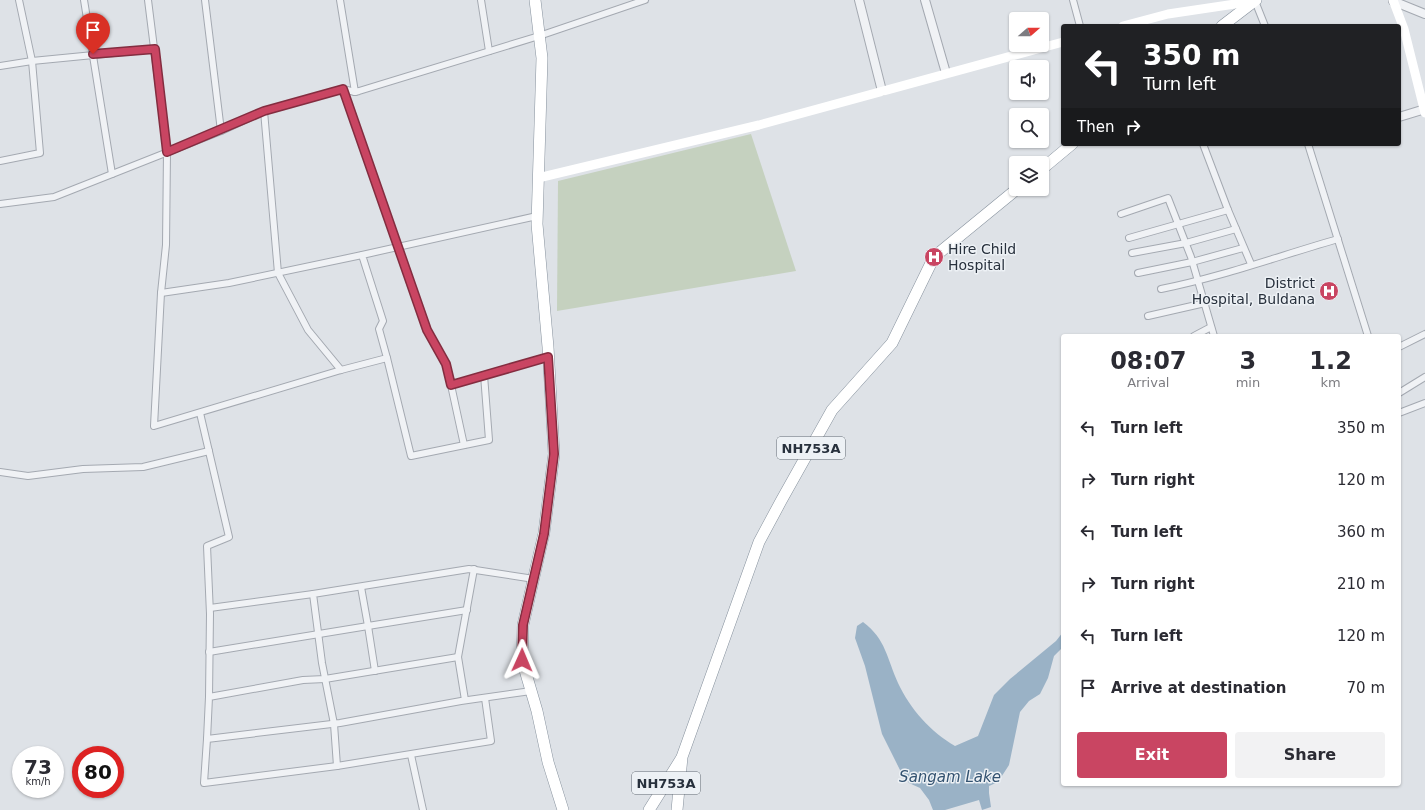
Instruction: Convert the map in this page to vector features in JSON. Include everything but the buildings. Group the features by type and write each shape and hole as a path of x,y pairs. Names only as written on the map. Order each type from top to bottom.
{"highway":[{"path":"535,0 542,58 538,216 554,454 544,534 523,625 522,660 548,762 563,810"},
{"path":"1225,24 1256,0"},
{"path":"1049,163 1070,146"},
{"name":"NH753A","path":"649,810 682,757 759,542 832,410 892,343 934,257 1009,196"},
{"path":"677,810 682,757"}],"main road":[{"path":"1130,24 1168,14 1256,0"},
{"path":"1393,1 1404,29 1425,110"},
{"path":"538,178 759,125 1061,43"}],"street":[{"path":"0,161 40,154 32,61 19,0"},
{"path":"84,0 112,174"},
{"path":"148,0 167,152 166,245 161,293 154,426 341,370 387,358"},
{"path":"205,0 221,131"},
{"path":"340,0 355,92"},
{"path":"480,0 489,51"},
{"path":"0,204 54,197 221,131 264,111 343,89 355,92 539,36 645,0"},
{"path":"859,0 882,91"},
{"path":"925,0 946,73"},
{"path":"1073,0 1079,24"},
{"path":"1256,0 1264,24"},
{"path":"1393,1 1425,14"},
{"path":"0,66 93,54 155,49"},
{"path":"343,89 427,330 446,364 464,445"},
{"path":"1401,116 1425,110"},
{"path":"264,111 278,273 308,330 341,370"},
{"path":"1204,146 1243,248 1251,264"},
{"path":"1309,146 1367,334"},
{"path":"1121,214 1168,198 1186,243 1213,334"},
{"path":"1129,238 1228,210"},
{"path":"161,293 229,283 278,273 538,216"},
{"path":"1132,253 1186,243 1236,229"},
{"path":"1161,289 1198,281 1338,239"},
{"path":"1138,273 1192,262 1243,248"},
{"path":"362,255 384,321 379,330 411,456 489,440 484,375"},
{"path":"1148,316 1205,304"},
{"path":"1198,334 1211,327"},
{"path":"1401,346 1425,334"},
{"path":"451,385 548,357"},
{"path":"1401,392 1425,378"},
{"path":"1401,412 1425,403"},
{"path":"200,412 210,451 228,537 207,546 210,608 210,652 208,739 204,782 337,766 491,741 485,698"},
{"path":"0,472 28,476 83,469 143,467 210,451"},
{"path":"210,608 361,587 469,569 534,579"},
{"path":"465,700 458,657 474,569"},
{"path":"361,587 375,671"},
{"path":"313,594 325,679 334,724 337,766"},
{"path":"210,652 467,610"},
{"path":"209,697 303,680 325,679 458,657"},
{"path":"208,739 334,724 465,700 531,691"},
{"path":"411,755 424,810"}],"green space":[{"path":"751,134 796,271 557,311 558,181"}],"water":[{"name":"Sangam Lake","path":"863,622 877,635 903,693 915,711 938,734 955,746 978,736 994,695 1010,679 1056,641 1061,635 1061,649 1054,656 1048,678 1040,694 1029,701 1020,712 1009,765 998,782 989,786 991,807 982,810 979,800 945,810 933,810 929,800 920,788 909,783 902,774 882,734 865,666 855,638 857,626"}],"place":[{"name":"Hire Child Hospital","path":"934,257"},
{"name":"District Hospital, Buldana","path":"1329,291"}],"route":[{"path":"93,54 155,49 167,152 221,131 264,111 343,89 427,330 446,364 451,385 548,357 554,454 552,480 544,534 523,625 522,660"}]}
